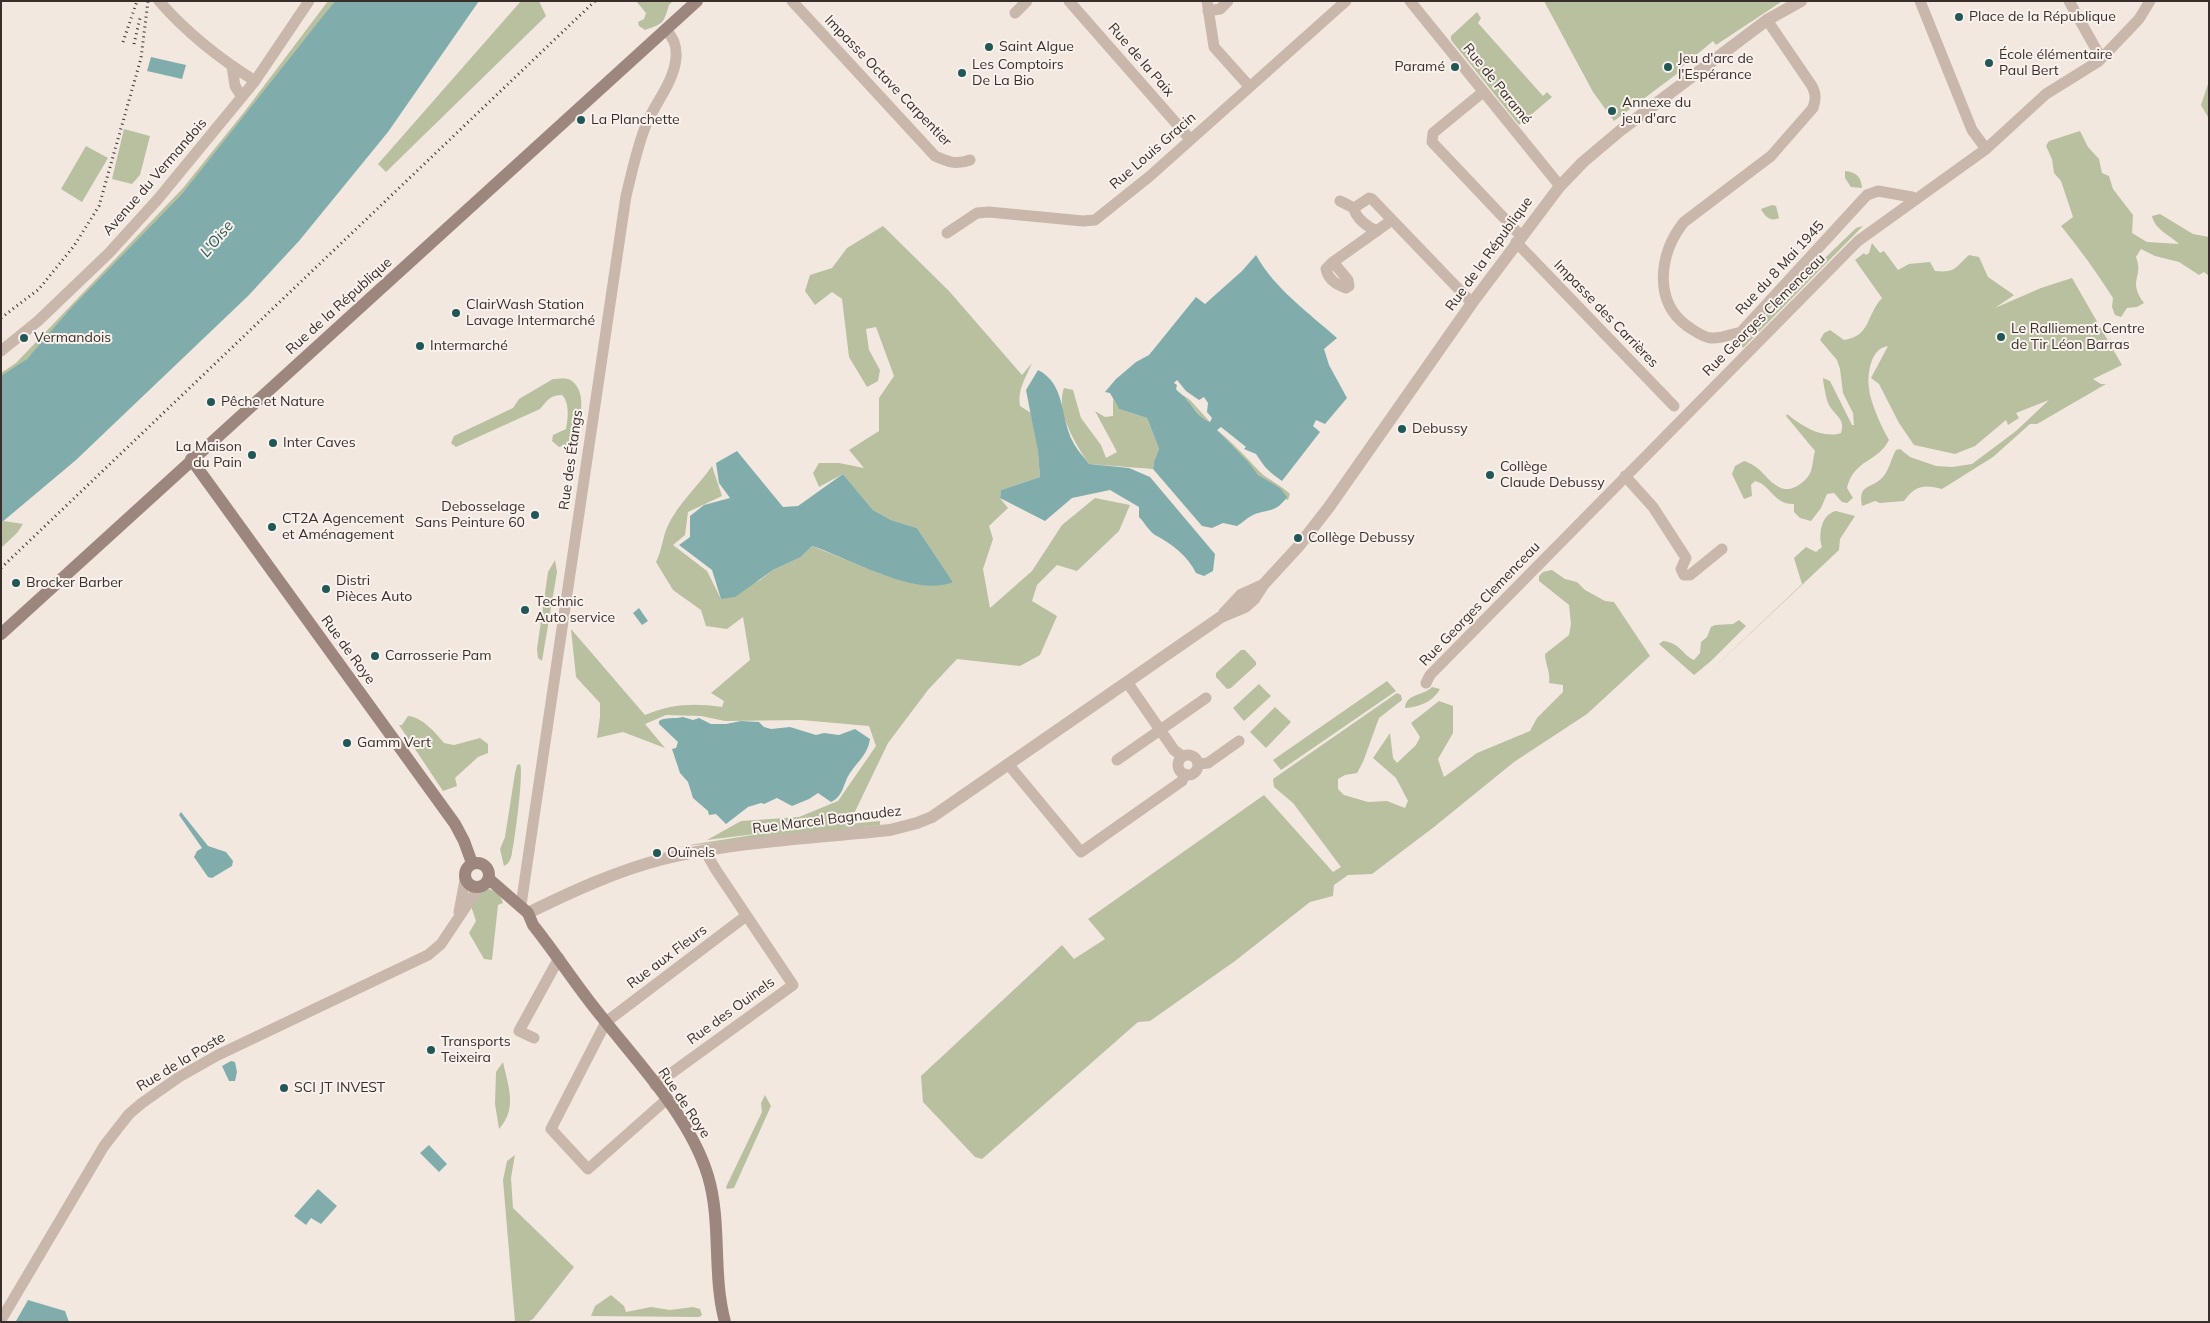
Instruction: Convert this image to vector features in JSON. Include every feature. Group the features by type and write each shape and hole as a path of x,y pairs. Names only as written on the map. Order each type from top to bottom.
{"main road":[{"name":"Rue de la République","path":"1,634 191,459 697,1"},
{"name":"Rue de Roye","path":"191,459 455,824 472,863"},
{"path":"478,862 485,865 489,872 484,883 471,886 465,880 466,868 472,863 478,862"},
{"name":"Rue de Roye","path":"484,883 524,909 533,925 655,1085 693,1139 710,1187 715,1217 718,1286 725,1322"}],"street":[{"path":"159,1 174,19 232,66 255,81"},
{"name":"Avenue du Vermandois","path":"1,351 38,320 109,253 158,199 255,81 309,1"},
{"name":"Impasse Octave Carpentier","path":"792,1 935,156 950,163 960,164 970,160"},
{"path":"1015,13 1027,1"},
{"name":"Rue de la Paix","path":"1069,1 1190,139"},
{"path":"1228,1 1220,9 1208,6 1214,47 1249,86"},
{"name":"Rue Louis Gracin","path":"947,233 977,213 990,212 1084,221 1095,220 1150,176 1346,1"},
{"name":"Rue de Paramé","path":"1410,1 1560,186"},
{"name":"Rue de la République","path":"1176,648 1221,617 1245,607 1298,547 1329,507 1472,302 1560,186 1583,162 1620,130 1768,20 1801,1"},
{"path":"1920,1 1972,130 1986,149"},
{"path":"2069,1 2101,58"},
{"name":"Rue Georges Clemenceau","path":"1426,683 1430,675 1858,241 1986,149 2046,94 2101,58 2139,19 2150,1"},
{"name":"Rue du 8 Mai 1945","path":"1768,20 1812,86 1816,95 1815,102 1813,108 1771,156 1684,222 1676,233 1666,253 1665,290 1671,308 1682,322 1700,335 1712,338 1741,332 1867,195 1878,191 1915,199"},
{"name":"Rue des Étangs","path":"524,909 626,196 634,161 646,126 672,76 676,58 674,40 666,30"},
{"path":"232,66 235,86 242,98"},
{"name":"Impasse des Carrières","path":"1483,92 1434,133 1432,142 1674,406"},
{"path":"1354,208 1369,198 1372,199 1472,302"},
{"path":"1340,201 1354,208 1355,213 1369,228 1377,231"},
{"path":"1333,262 1392,220"},
{"path":"1625,476 1653,507 1686,558 1701,565"},
{"path":"1686,558 1681,569 1684,575 1690,575 1722,549"},
{"name":"Rue Marcel Bagnaudez","path":"524,909 637,867 708,850 890,830 917,823 932,816 1176,648"},
{"path":"1127,682 1174,750 1182,756 1192,756 1198,764"},
{"path":"1116,760 1206,698"},
{"path":"1198,764 1208,763 1240,741"},
{"path":"1182,756 1178,761 1178,767 1184,774"},
{"path":"1008,764 1081,852 1182,781 1184,774"},
{"path":"1184,774 1194,772 1198,764"},
{"name":"Rue des Ouinels","path":"655,1085 793,984 708,858 708,850"},
{"name":"Rue de la Poste","path":"457,918 465,880"},
{"name":"Rue de la Poste","path":"1,1320 104,1146 129,1114 179,1077 218,1055 428,955 440,944 484,883"},
{"name":"Rue aux Fleurs","path":"606,1022 746,916"},
{"path":"534,1038 519,1031 559,958"},
{"path":"606,1022 551,1129 588,1168 666,1100"}],"green space":[{"path":"328,1 335,1 193,190 19,367 1,381 1,373 16,363 183,188 245,111"},
{"path":"521,1 539,1 546,16 386,172 378,164"},
{"path":"636,1 673,1 669,5 662,22 645,30 639,26 638,22 644,19 646,13"},
{"path":"1544,1 1781,2 1716,45 1713,41 1677,71 1678,73 1614,121 1593,92"},
{"path":"1477,12 1481,18 1478,23 1543,96 1547,92 1552,97 1519,125 1451,40 1451,36"},
{"path":"2209,81 2209,119 2201,105"},
{"path":"124,129 150,136 140,175 132,184 112,179"},
{"path":"2080,131 2088,147 2099,159 2102,173 2109,176 2113,189 2133,215 2132,233 2147,242 2179,244 2163,232 2153,221 2152,216 2160,214 2193,234 2209,237 2209,276 2204,272 2199,275 2179,262 2155,256 2141,249 2136,257 2138,270 2136,284 2139,295 2144,303 2137,307 2127,308 2121,317 2115,315 2112,307 2113,298 2061,226 2073,217 2061,181 2054,173 2052,159 2046,146 2049,141"},
{"path":"86,146 108,158 82,202 61,189"},
{"path":"1845,171 1857,175 1862,188 1851,187 1845,178"},
{"path":"1772,205 1776,206 1779,218 1768,218 1761,209"},
{"path":"883,226 949,291 1022,375 1032,363 1023,384 1019,400 1020,406 1031,413 1038,452 1040,477 1001,490 1000,498 1008,508 989,526 993,539 983,569 990,608 1032,571 1062,525 1095,498 1130,505 1119,531 1077,571 1057,565 1037,585 1032,601 1057,616 1040,655 1020,666 957,659 928,690 888,743 849,824 880,821 880,825 677,847 771,832 707,840 741,821 799,817 838,801 876,746 869,726 801,720 725,721 701,716 666,715 645,724 665,748 623,732 597,738 600,703 576,677 571,629 645,715 683,705 722,707 724,701 711,693 750,660 743,617 727,629 706,626 701,610 673,590 656,562 665,533 674,515 712,466 722,496 688,512 685,535 673,545 707,571 721,599 760,580 773,570 801,557 812,546 881,574 953,582 917,528 891,520 873,510 843,474 819,487 813,473 819,463 839,463 864,468 849,450 879,431 879,398 894,376 876,327 866,329 869,350 880,370 878,381 867,387 849,357 842,299 832,292 815,305 805,291 810,275 832,268 847,248"},
{"path":"1863,226 1743,348 1741,345 1742,338 1856,228"},
{"path":"1872,243 1880,253 1884,251 1898,270 1909,264 1930,262 1935,271 1948,271 1955,268 1969,255 1979,257 1988,277 2014,295 1995,308 2041,288 2072,278 2122,365 2093,379 2101,384 2106,384 2037,424 2030,424 1993,457 1942,489 1920,488 1912,492 1904,501 1880,503 1875,501 1862,506 1863,491 1884,476 1896,450 1900,449 1910,457 1936,466 1952,467 1972,464 2016,431 2049,400 2016,413 2019,418 2008,425 2006,420 1975,446 1955,454 1914,445 1899,423 1879,384 1871,378 1888,346 1882,348 1871,362 1869,382 1874,407 1889,440 1878,453 1860,466 1850,479 1847,488 1853,498 1847,503 1842,502 1834,493 1827,494 1821,508 1811,521 1800,518 1794,512 1794,504 1782,501 1765,486 1755,481 1751,485 1752,496 1744,499 1732,474 1735,466 1744,461 1756,467 1770,481 1783,489 1798,486 1809,475 1815,451 1786,416 1787,414 1799,423 1820,433 1841,433 1842,424 1828,403 1823,378 1830,381 1852,425 1854,425 1853,413 1843,393 1837,360 1820,340 1824,333 1830,330 1844,340 1859,334 1864,329 1882,298 1855,260 1864,253 1866,255 1869,253"},
{"path":"553,379 572,381 580,394 581,410 576,442 559,447 552,441 553,435 566,429 568,416 565,398 562,395 558,395 552,397 540,409 456,447 451,443 454,436 513,408 519,399"},
{"path":"1064,388 1073,390 1081,418 1101,445 1106,458 1117,452 1095,411 1105,417 1113,416 1113,399 1119,409 1147,418 1159,449 1153,469 1089,464 1068,428 1062,407"},
{"path":"1183,395 1190,400 1210,422 1202,418"},
{"path":"1217,430 1263,474 1290,494 1288,500 1282,498 1255,476"},
{"path":"1836,511 1855,516 1840,539 1839,550 1702,679 1802,584 1794,558 1806,547 1816,552 1822,547 1820,537 1822,526 1827,516"},
{"path":"4,521 23,524 17,533 1,548 1,523"},
{"path":"555,560 557,572 542,661 538,658 537,649 548,572"},
{"path":"1552,570 1565,579 1577,582 1585,590 1605,601 1614,602 1650,656 1587,714 1514,762 1372,874 1348,875 1334,885 1333,896 1310,902 1235,961 1150,1021 1138,1022 982,1159 975,1157 923,1102 921,1076 1062,945 1074,959 1105,939 1088,919 1264,795 1333,872 1341,867 1293,803 1274,787 1273,779 1397,693 1401,695 1402,700 1379,718 1357,773 1345,775 1338,779 1338,789 1344,795 1368,802 1387,801 1405,808 1408,801 1396,778 1373,758 1390,733 1393,758 1397,763 1416,745 1420,737 1411,723 1439,701 1453,706 1453,733 1438,759 1444,777 1477,753 1530,731 1537,718 1563,692 1563,685 1549,683 1545,658 1545,654 1569,635 1571,624 1569,605 1539,581 1539,576 1543,572"},
{"path":"1739,620 1746,626 1694,675 1659,644 1663,641 1674,644 1694,660 1700,653 1701,642 1707,637 1711,627 1733,624"},
{"path":"1241,650 1245,650 1256,662 1256,665 1231,688 1227,689 1216,677 1216,673"},
{"path":"1387,681 1396,691 1281,770 1273,760"},
{"path":"1259,684 1271,696 1244,721 1233,708"},
{"path":"1432,687 1440,689 1434,697 1420,705 1405,708 1406,703 1412,697"},
{"path":"1275,707 1291,722 1266,748 1250,732"},
{"path":"408,716 423,722 444,743 454,745 480,738 488,744 488,753 478,757 455,778 457,786 443,791 399,725 402,725"},
{"path":"520,764 517,821 510,859 504,866 500,849 505,837 515,773 517,765"},
{"path":"488,889 498,894 503,903 498,905 492,960 484,959 469,933 476,921 471,906 479,892"},
{"path":"503,1062 509,1088 510,1105 505,1121 499,1129 495,1104 496,1072"},
{"path":"765,1095 771,1106 734,1188 727,1189 726,1187 762,1112 761,1103"},
{"path":"515,1155 511,1178 513,1208 574,1267 533,1319 527,1322 515,1322 503,1180 507,1161"},
{"path":"611,1295 624,1306 626,1312 651,1307 670,1310 693,1307 700,1309 702,1315 699,1317 591,1316 595,1306"}],"water":[{"name":"L'Oise","path":"335,1 479,1 388,132 299,241 248,296 76,460 1,523 1,376 27,359 72,307 182,194"},
{"path":"151,57 186,65 182,79 147,71"},
{"path":"1256,255 1263,267 1282,289 1337,338 1324,349 1329,365 1347,398 1325,424 1316,420 1313,426 1320,432 1282,481 1267,469 1256,454 1244,449 1246,447 1221,427 1217,430 1258,475 1280,488 1287,497 1279,506 1253,515 1237,526 1223,523 1212,528 1202,526 1153,469 1159,449 1147,418 1119,409 1110,393 1105,392 1116,379 1136,362 1149,355 1196,297 1205,304 1242,271","holes":["1177,380 1186,391 1199,400 1204,397 1208,403 1207,412 1212,418 1210,422 1202,418 1176,389 1177,385 1174,383"]},
{"path":"1038,370 1047,376 1058,393 1069,433 1073,442 1089,464 1129,468 1150,477 1215,554 1213,571 1204,576 1196,573 1178,551 1149,529 1139,517 1139,507 1110,490 1072,498 1045,521 1000,498 1001,490 1040,477 1038,452 1026,390"},
{"path":"737,451 783,507 798,506 843,474 873,510 891,520 917,528 953,582 938,586 902,581 812,546 801,557 773,570 735,597 721,599 712,570 679,545 690,537 690,516 704,505 730,498 719,483 716,463"},
{"path":"639,608 648,621 642,625 633,613"},
{"path":"683,717 693,720 699,718 711,724 741,721 759,722 764,727 771,729 790,727 816,735 824,733 839,735 855,729 870,739 865,753 850,773 841,793 831,802 818,793 792,806 777,798 764,804 761,803 748,807 726,824 716,814 709,815 708,811 693,798 688,782 680,773 672,749 676,748 678,742 659,724 659,721 664,719"},
{"path":"181,812 208,846 226,852 233,861 232,866 212,878 208,877 194,857 197,851 202,848 179,815"},
{"path":"231,1061 235,1062 237,1072 235,1081 229,1081 222,1066"},
{"path":"429,1145 447,1164 439,1172 420,1153"},
{"path":"318,1189 337,1206 321,1224 311,1218 306,1225 294,1216"},
{"path":"28,1300 65,1311 69,1322 16,1321"}],"railway":[{"path":"123,42 137,1"},
{"path":"1,318 39,289 74,246 99,206 141,58 148,1"},
{"path":"1,568 595,1"},
{"path":"134,44 140,18"}],"place":[{"name":"Place de la République","path":"1959,17"},
{"name":"Saint Algue","path":"989,47"},
{"name":"École élémentaire Paul Bert","path":"1989,63"},
{"name":"Paramé","path":"1455,67"},
{"name":"Jeu d'arc de l'Espérance","path":"1668,67"},
{"name":"Les Comptoirs De La Bio","path":"962,73"},
{"name":"Annexe du jeu d'arc","path":"1612,111"},
{"name":"La Planchette","path":"581,120"},
{"name":"ClairWash Station Lavage Intermarché","path":"456,313"},
{"name":"Le Ralliement Centre de Tir Léon Barras","path":"2001,337"},
{"name":"Vermandois","path":"24,338"},
{"name":"Intermarché","path":"420,346"},
{"name":"Pêche et Nature","path":"211,402"},
{"name":"Debussy","path":"1402,429"},
{"name":"Inter Caves","path":"273,443"},
{"name":"La Maison du Pain","path":"252,455"},
{"name":"Collège Claude Debussy","path":"1490,475"},
{"name":"Debosselage Sans Peinture 60","path":"535,515"},
{"name":"CT2A Agencement et Aménagement","path":"272,527"},
{"name":"Collège Debussy","path":"1298,538"},
{"name":"Brocker Barber","path":"16,583"},
{"name":"Distri Pièces Auto","path":"326,589"},
{"name":"Technic Auto service","path":"525,610"},
{"name":"Carrosserie Pam","path":"375,656"},
{"name":"Gamm Vert","path":"347,743"},
{"name":"Ouïnels","path":"657,853"},
{"name":"Transports Teixeira","path":"431,1050"},
{"name":"SCI JT INVEST","path":"284,1088"}]}
